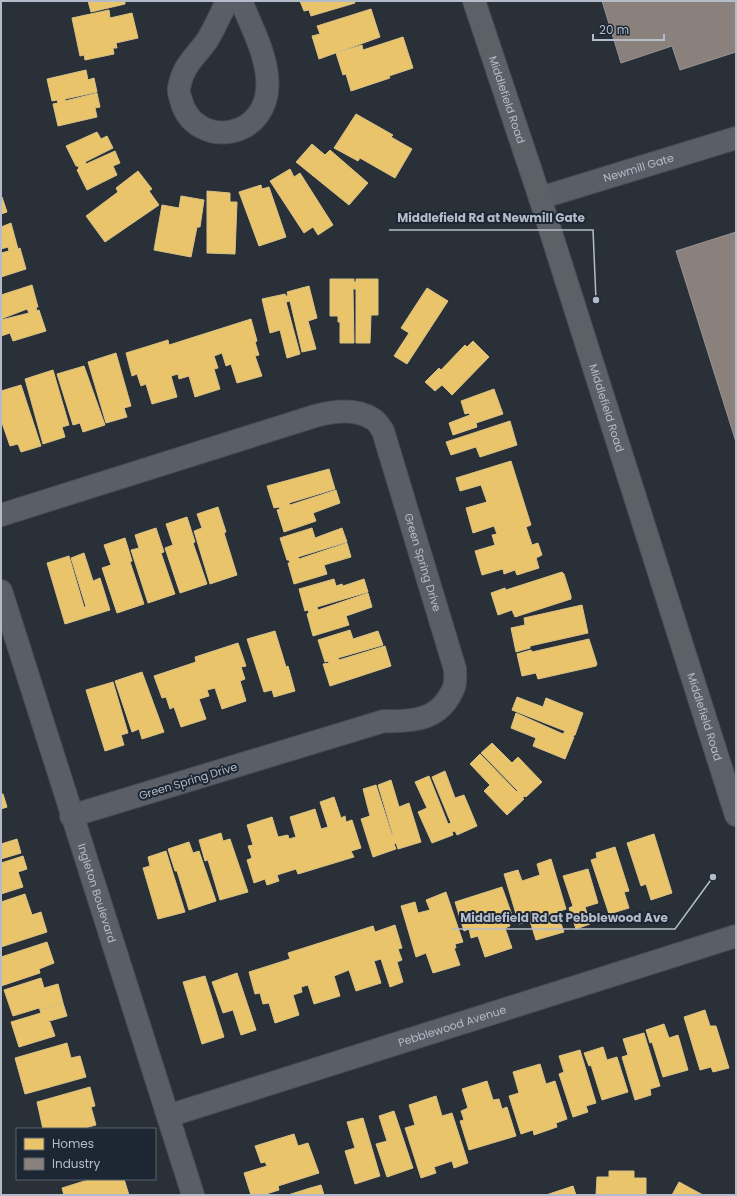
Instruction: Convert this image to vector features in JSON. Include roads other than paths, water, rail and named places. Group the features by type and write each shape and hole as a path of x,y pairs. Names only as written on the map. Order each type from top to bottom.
{"main road":[{"name":"Middlefield Road","path":"474,1 540,198 736,815"}],"street":[{"path":"227,1 208,40 187,64 178,90 183,110 195,123 214,132 234,132 250,124 259,114 266,99 268,81 265,62 241,1"},
{"name":"Newmill Gate","path":"540,198 736,138"},
{"name":"Green Spring Drive","path":"1,515 315,416 336,411 356,413 374,419 383,431 455,669 454,686 443,704 432,715 409,722 384,721 71,816"},
{"name":"Ingleton Boulevard","path":"1,591 71,816 193,1195"},
{"name":"Pebblewood Avenue","path":"168,1116 736,936"}],"place":[{"name":"Middlefield Rd at Newmill Gate","path":"596,300"},
{"name":"Middlefield Rd at Pebblewood Ave","path":"713,877"}]}
